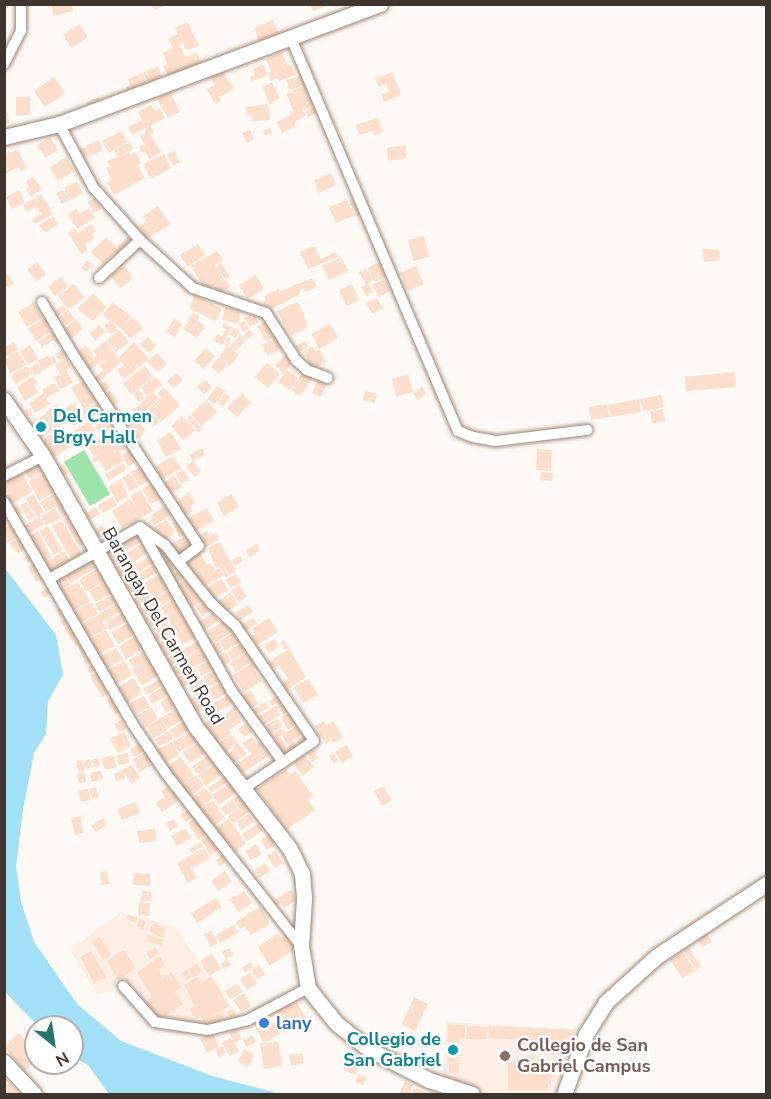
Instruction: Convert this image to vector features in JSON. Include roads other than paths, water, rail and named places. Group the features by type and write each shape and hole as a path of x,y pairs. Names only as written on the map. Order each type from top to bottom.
{"street":[{"path":"4,64 21,30 21,4"},
{"path":"4,137 59,124 380,4"},
{"path":"291,38 458,430 473,437 496,441 587,430"},
{"path":"59,124 93,187 141,240 193,288 266,313 296,360 307,370 328,378"},
{"path":"99,278 141,240"},
{"path":"42,302 72,353 199,546 178,562"},
{"name":"Barangay Del Carmen Road","path":"4,400 43,456 195,726 290,849 302,874 304,899 301,946 308,988 336,1023 370,1050 429,1080 472,1095"},
{"path":"4,476 43,456"},
{"path":"4,502 132,723 167,775 301,946"},
{"path":"140,527 165,545 211,603 236,625 314,741 243,789"},
{"path":"49,579 140,527"},
{"path":"140,527 231,690 283,762"},
{"path":"564,1095 586,1034 607,1002 657,956 766,884"},
{"path":"123,986 155,1022 208,1030 248,1020 308,988"},
{"path":"4,1062 34,1095"}],"water":[{"path":"4,567 56,635 63,675 48,701 46,734 34,753 23,809 16,867 21,902 34,942 78,1005 121,1041 212,1076 281,1094 109,1094 84,1063 84,1015 27,1015 5,992"}],"place":[{"name":"Del Carmen Brgy. Hall","path":"41,427"},
{"name":"lany","path":"264,1023"},
{"name":"Collegio de San Gabriel","path":"453,1050"},
{"name":"Collegio de San Gabriel Campus","path":"505,1056"}]}
